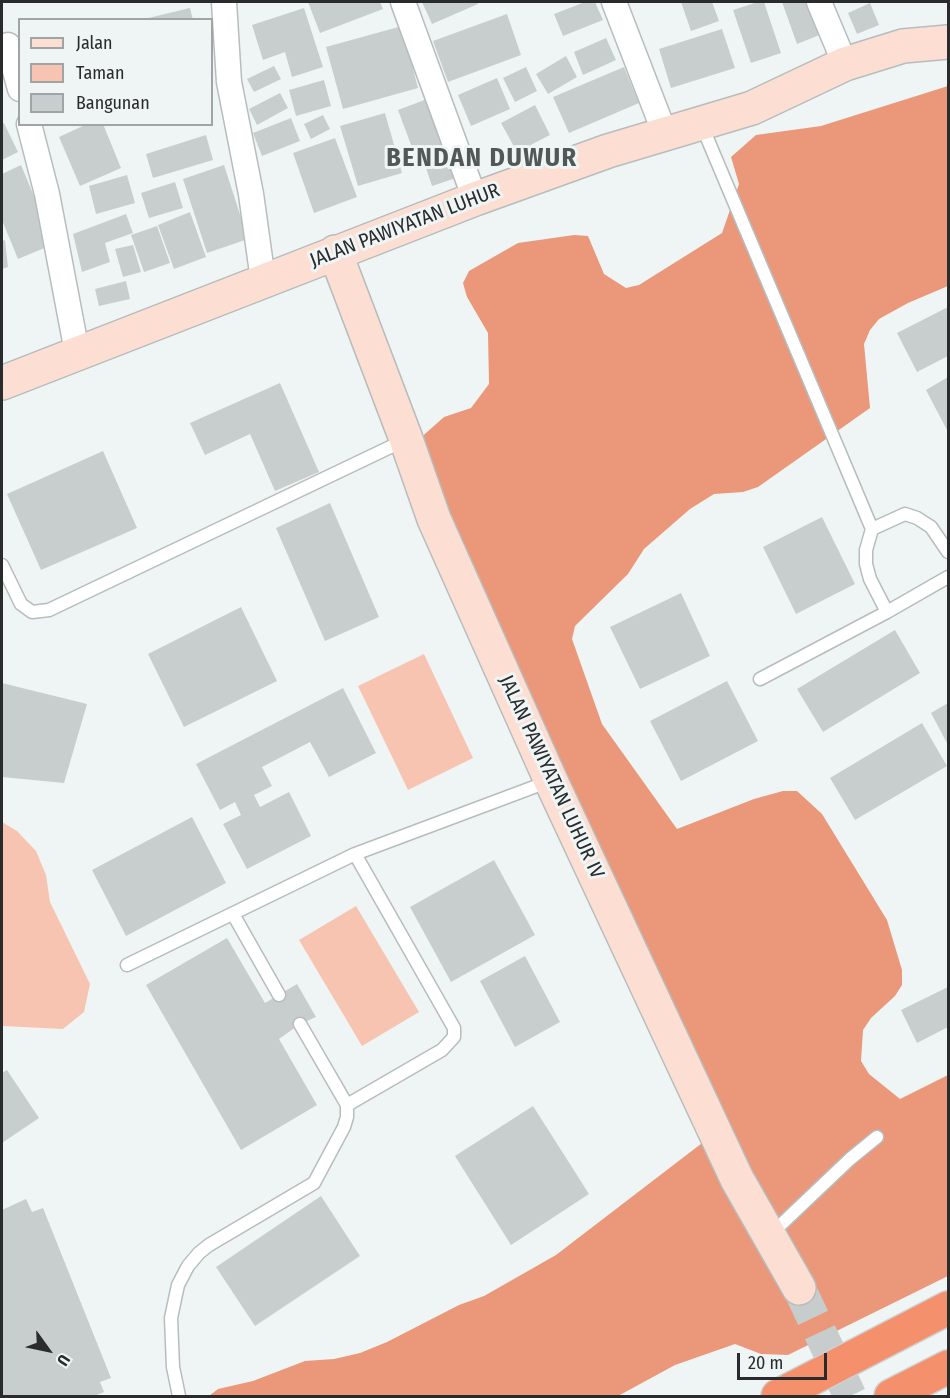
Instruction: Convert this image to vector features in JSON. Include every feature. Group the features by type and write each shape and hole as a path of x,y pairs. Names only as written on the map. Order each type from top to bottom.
{"highway":[{"path":"778,1396 948,1308"},
{"path":"891,1396 948,1367"}],"street":[{"path":"225,2 229,82 251,194 263,280"},
{"path":"403,2 475,199"},
{"path":"614,2 664,134"},
{"path":"819,2 845,64"},
{"name":"JALAN PAWIYATAN LUHUR","path":"2,383 475,199 608,152 752,108 845,64 903,46 948,42"},
{"path":"8,45 18,81"},
{"path":"30,126 48,194 77,352"},
{"name":"JALAN PAWIYATAN LUHUR IV","path":"335,252 434,519 551,780 737,1179 799,1288"}],"lane":[{"path":"701,124 872,529 867,545 866,564 870,579 888,612"},
{"path":"2,565 21,604 32,612 49,610 406,439"},
{"path":"872,529 905,514 931,527 948,552"},
{"path":"760,679 888,612 948,577"},
{"path":"127,965 355,854 551,780"},
{"path":"346,1106 442,1050 454,1037 454,1028 355,854"},
{"path":"233,914 279,995"},
{"path":"179,1396 173,1366 171,1318 178,1285 188,1266 209,1245 314,1183 344,1127 347,1117 346,1106 300,1024"},
{"path":"769,1235 849,1159 878,1137"}],"green space":[{"path":"424,654 473,758 408,790 358,686"},
{"path":"2,822 17,831 36,851 46,875 50,902 90,984 84,1012 63,1029 2,1026"},
{"path":"356,906 419,1012 362,1046 299,940"}],"shaded area":[{"path":"948,86 948,286 908,303 879,319 870,330 864,344 870,408 758,487 743,492 714,494 690,509 644,549 628,574 575,626 572,639 602,724 677,829 754,799 783,791 797,791 822,814 887,920 902,970 902,985 895,996 871,1018 863,1030 861,1061 869,1074 900,1099 948,1075 948,1276 788,1355 761,1354 735,1344 675,1365 618,1396 209,1396 218,1389 253,1381 305,1361 334,1359 360,1353 387,1342 459,1305 484,1296 556,1255 723,1127 441,503 417,441 444,417 471,408 489,384 488,333 467,297 463,283 469,271 518,243 574,235 588,236 604,274 626,288 639,285 722,233 739,184 731,157 756,135 821,126"}],"building":[{"path":"308,2 380,2 383,9 320,33"},
{"path":"422,2 477,2 478,4 432,24"},
{"path":"585,2 595,2 603,20 563,36 554,14"},
{"path":"681,2 712,2 719,21 691,31"},
{"path":"764,2 781,53 751,63 733,10"},
{"path":"782,2 810,2 822,34 797,44"},
{"path":"870,3 879,25 857,34 848,13"},
{"path":"190,8 192,18 148,18"},
{"path":"304,8 323,67 292,77 285,52 263,60 252,25"},
{"path":"507,14 521,55 448,82 433,41"},
{"path":"402,26 418,88 343,109 326,47"},
{"path":"722,29 735,68 671,88 659,49"},
{"path":"606,38 616,60 583,75 574,52"},
{"path":"566,56 577,77 548,94 536,74"},
{"path":"274,66 281,79 254,92 247,79"},
{"path":"526,67 537,91 515,102 503,78"},
{"path":"624,67 639,103 569,133 553,97"},
{"path":"497,78 510,109 471,126 458,95"},
{"path":"324,80 331,106 296,116 289,90"},
{"path":"280,93 288,108 257,125 249,109"},
{"path":"427,99 446,150 417,161 398,110"},
{"path":"535,105 550,135 517,152 501,123"},
{"path":"385,113 402,173 358,186 340,126"},
{"path":"323,115 330,129 311,139 304,124"},
{"path":"291,118 300,141 262,156 253,133"},
{"path":"4,123 18,152 2,160 2,124"},
{"path":"83,126 104,126 121,168 80,186 59,137"},
{"path":"206,135 213,160 153,178 146,154"},
{"path":"335,138 357,197 314,213 293,153"},
{"path":"450,160 456,178 432,186 426,168"},
{"path":"21,165 54,244 18,259 2,220 2,174"},
{"path":"224,165 248,239 207,253 183,179"},
{"path":"127,175 135,203 96,214 89,186"},
{"path":"175,182 183,208 149,218 141,193"},
{"path":"190,212 206,257 174,269 158,225"},
{"path":"126,214 133,233 105,243 110,262 82,272 73,234"},
{"path":"157,226 170,263 144,272 131,235"},
{"path":"5,240 8,267 2,269 2,241"},
{"path":"133,245 141,272 123,277 115,249"},
{"path":"126,281 130,299 99,306 95,289"},
{"path":"948,307 948,356 917,372 897,333"},
{"path":"948,377 948,432 926,390"},
{"path":"280,383 319,472 275,491 250,434 205,455 190,423"},
{"path":"103,451 137,528 41,570 7,494"},
{"path":"330,503 379,617 325,641 276,528"},
{"path":"822,517 855,584 796,614 763,547"},
{"path":"681,593 710,656 640,689 610,627"},
{"path":"241,607 277,681 184,727 148,654"},
{"path":"895,630 920,673 823,732 797,689"},
{"path":"727,681 758,741 681,781 650,721"},
{"path":"2,683 87,704 64,783 2,777"},
{"path":"343,688 376,753 329,777 310,742 262,767 272,786 254,795 260,807 289,792 311,836 247,869 223,824 241,815 235,802 220,810 196,764"},
{"path":"948,703 948,745 931,713"},
{"path":"922,723 947,766 855,820 830,778"},
{"path":"192,817 226,883 126,936 92,870"},
{"path":"494,860 535,935 451,982 410,907"},
{"path":"227,938 265,1003 297,984 316,1017 300,1024 279,1039 317,1105 241,1150 146,985"},
{"path":"525,956 560,1022 515,1047 480,981"},
{"path":"948,987 948,1027 917,1043 901,1010"},
{"path":"7,1070 39,1118 2,1143 2,1073"},
{"path":"533,1106 589,1194 511,1245 455,1156"},
{"path":"321,1196 360,1256 255,1326 216,1267"},
{"path":"26,1199 32,1212 43,1208 111,1378 100,1382 104,1392 94,1396 2,1396 2,1210"}],"tunnel":[{"path":"799,1288 850,1396"}],"district":[{"name":"BENDAN DUWUR","path":"482,159"}]}
